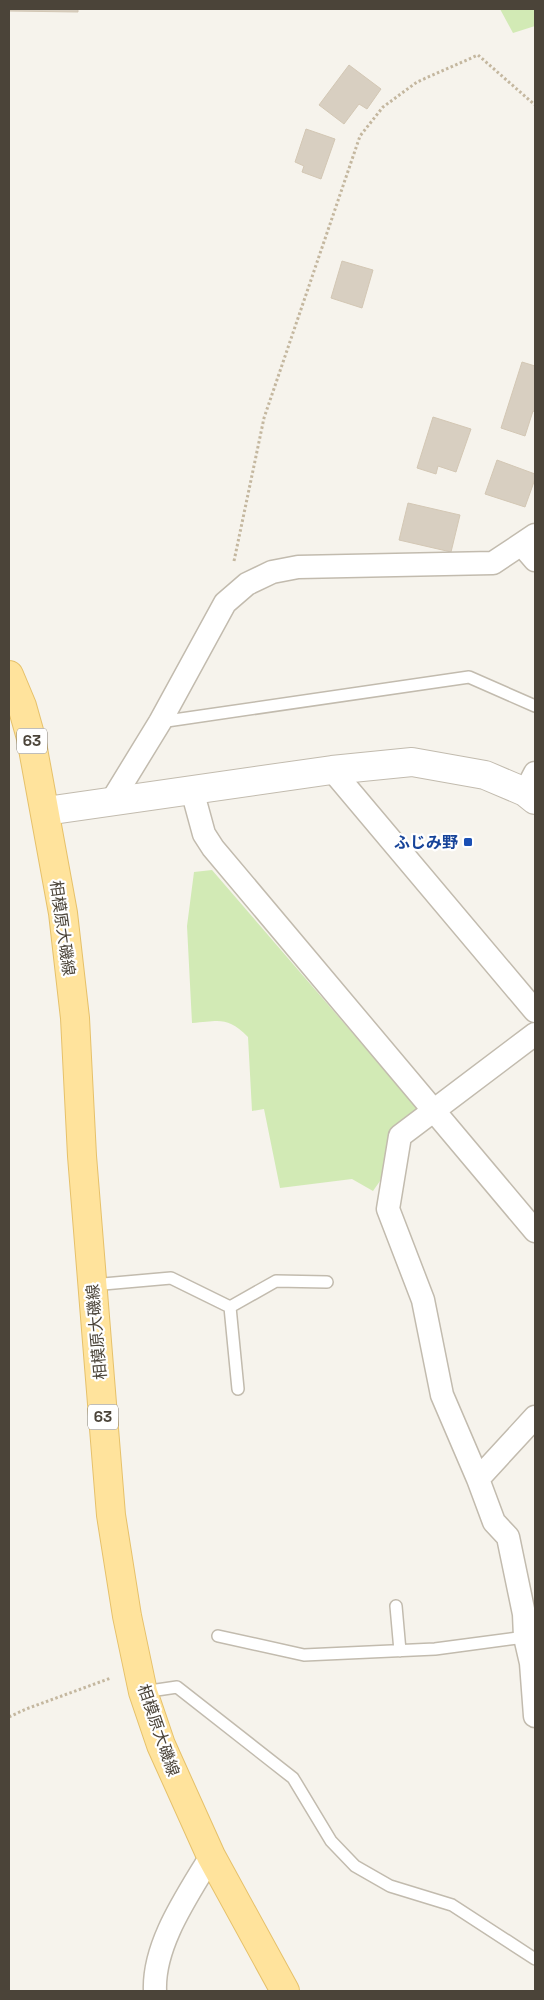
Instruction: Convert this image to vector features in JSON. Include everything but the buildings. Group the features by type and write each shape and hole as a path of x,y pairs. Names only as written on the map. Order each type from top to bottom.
{"main road":[{"name":"相模原大磯線","path":"9,675 22,706 31,738 46,811 63,913 75,1018 82,1156 111,1515 127,1616 141,1680 161,1746 211,1856 285,1991"}],"street":[{"path":"112,802 160,722 225,603 247,584 272,572 298,567 493,563 531,547"},
{"path":"46,811 332,770 412,762 485,775 532,788"},
{"path":"332,770 535,1011"},
{"path":"192,790 204,834 213,848 535,1231"},
{"path":"535,1034 400,1136 388,1209 423,1300 442,1395 494,1522 508,1536 529,1608 525,1637 533,1665 535,1716"},
{"path":"478,1479 535,1418"},
{"path":"155,1991 154,1982 170,1927 211,1856"}],"lane":[{"path":"160,722 469,677 535,706"},
{"path":"92,1285 171,1278 230,1307"},
{"path":"230,1307 276,1281 327,1282"},
{"path":"230,1307 238,1390"},
{"path":"396,1606 400,1651"},
{"path":"218,1636 304,1655 435,1649 525,1637"},
{"path":"141,1680 177,1687 293,1778 330,1841 355,1866 390,1886 452,1905 535,1959"}],"path":[{"path":"225,603 264,418 360,136 383,107 417,82 478,54 535,105"},
{"path":"9,1717 26,1709 141,1680"}],"green space":[{"path":"500,9 535,9 535,26 513,33"},
{"path":"212,870 418,1109 389,1146 380,1181 373,1191 352,1179 280,1188 264,1109 252,1111 248,1037 241,1030 223,1021 192,1023 187,926 194,872"}],"place":[{"name":"ふじみ野","path":"468,842"}]}
